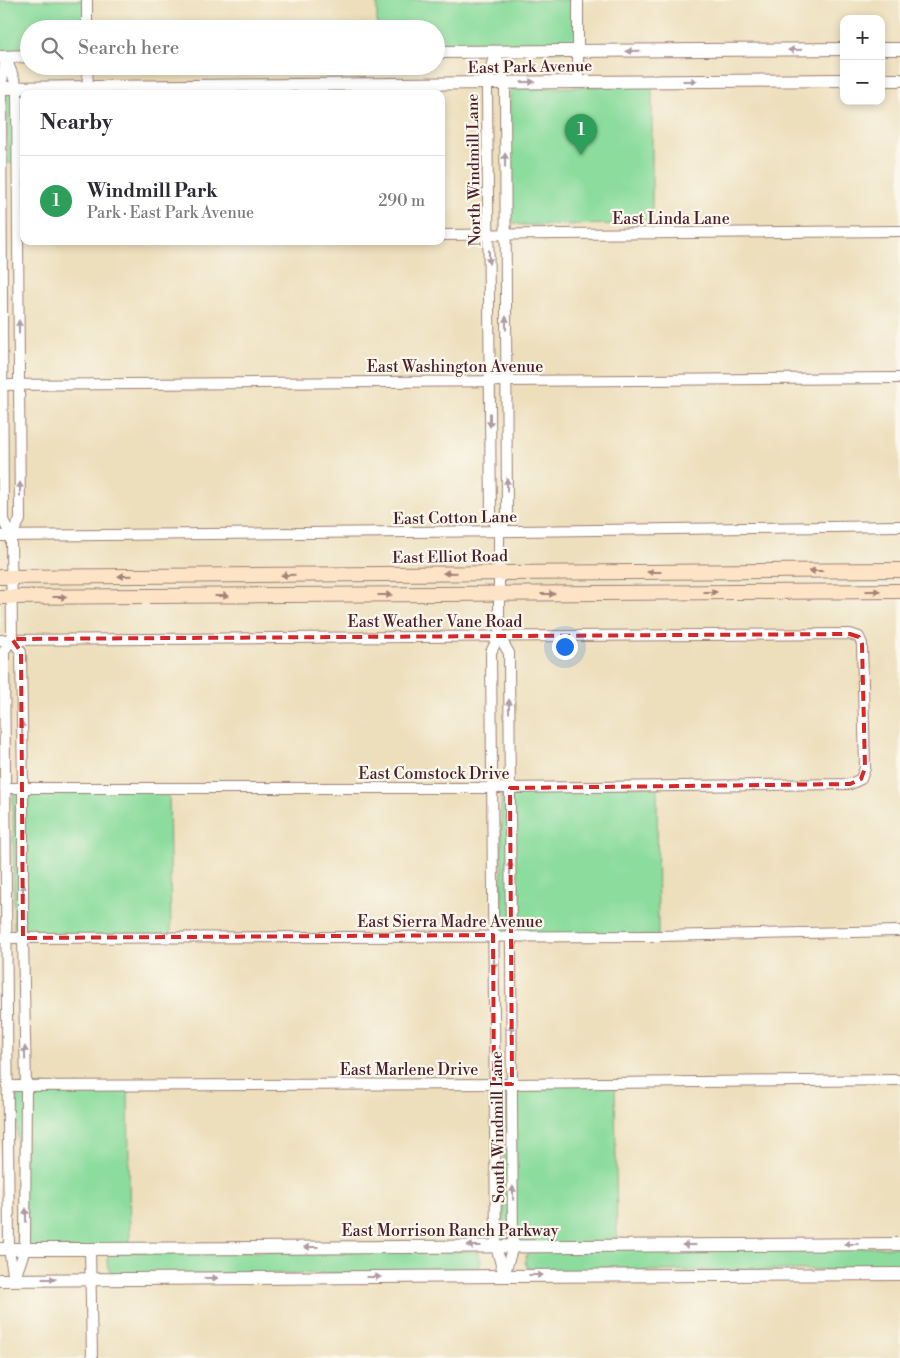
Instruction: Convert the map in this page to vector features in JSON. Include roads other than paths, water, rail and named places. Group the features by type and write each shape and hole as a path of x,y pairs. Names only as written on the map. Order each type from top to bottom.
{"main road":[{"name":"East Elliot Road","path":"7,588 499,583 900,570"},
{"name":"East Elliot Road","path":"7,588 499,583 900,591"}],"street":[{"path":"87,0 87,20"},
{"path":"578,0 578,82"},
{"name":"East Park Avenue","path":"445,52 840,49"},
{"path":"885,49 900,49"},
{"name":"North Windmill Lane","path":"495,52 487,83 488,235 491,516 499,532 499,583"},
{"name":"North Windmill Lane","path":"495,52 505,83 507,518 499,532"},
{"path":"3,56 20,56"},
{"path":"3,56 6,88 10,237 8,385 3,520 12,639 21,652 26,1086 26,1249 14,1280"},
{"path":"3,56 6,88 10,237 8,385 20,520 5,536"},
{"path":"87,75 88,87"},
{"name":"East Park Avenue","path":"6,88 840,80"},
{"path":"885,80 900,80"},
{"name":"East Linda Lane","path":"445,235 900,231"},
{"name":"East Washington Avenue","path":"8,385 900,378"},
{"name":"East Cotton Lane","path":"5,536 499,532 900,526"},
{"name":"South Windmill Lane","path":"499,583 499,636 491,652 494,1084 496,1246 504,1276"},
{"name":"East Weather Vane Road","path":"0,640 850,634 859,637 862,644 865,768 860,779"},
{"name":"South Windmill Lane","path":"499,636 509,653 513,1246 504,1276"},
{"path":"12,639 4,651 3,938 8,1086 4,1249 14,1280"},
{"name":"East Comstock Drive","path":"5,788 510,788 850,784 860,779"},
{"name":"East Sierra Madre Avenue","path":"3,938 658,936 900,931"},
{"name":"East Marlene Drive","path":"8,1086 900,1080"},
{"name":"East Morrison Ranch Parkway","path":"4,1249 900,1244"},
{"path":"90,1249 92,1358"},
{"path":"0,1280 900,1274"}],"place":[{"name":"Windmill Park","path":"581,155"}]}
